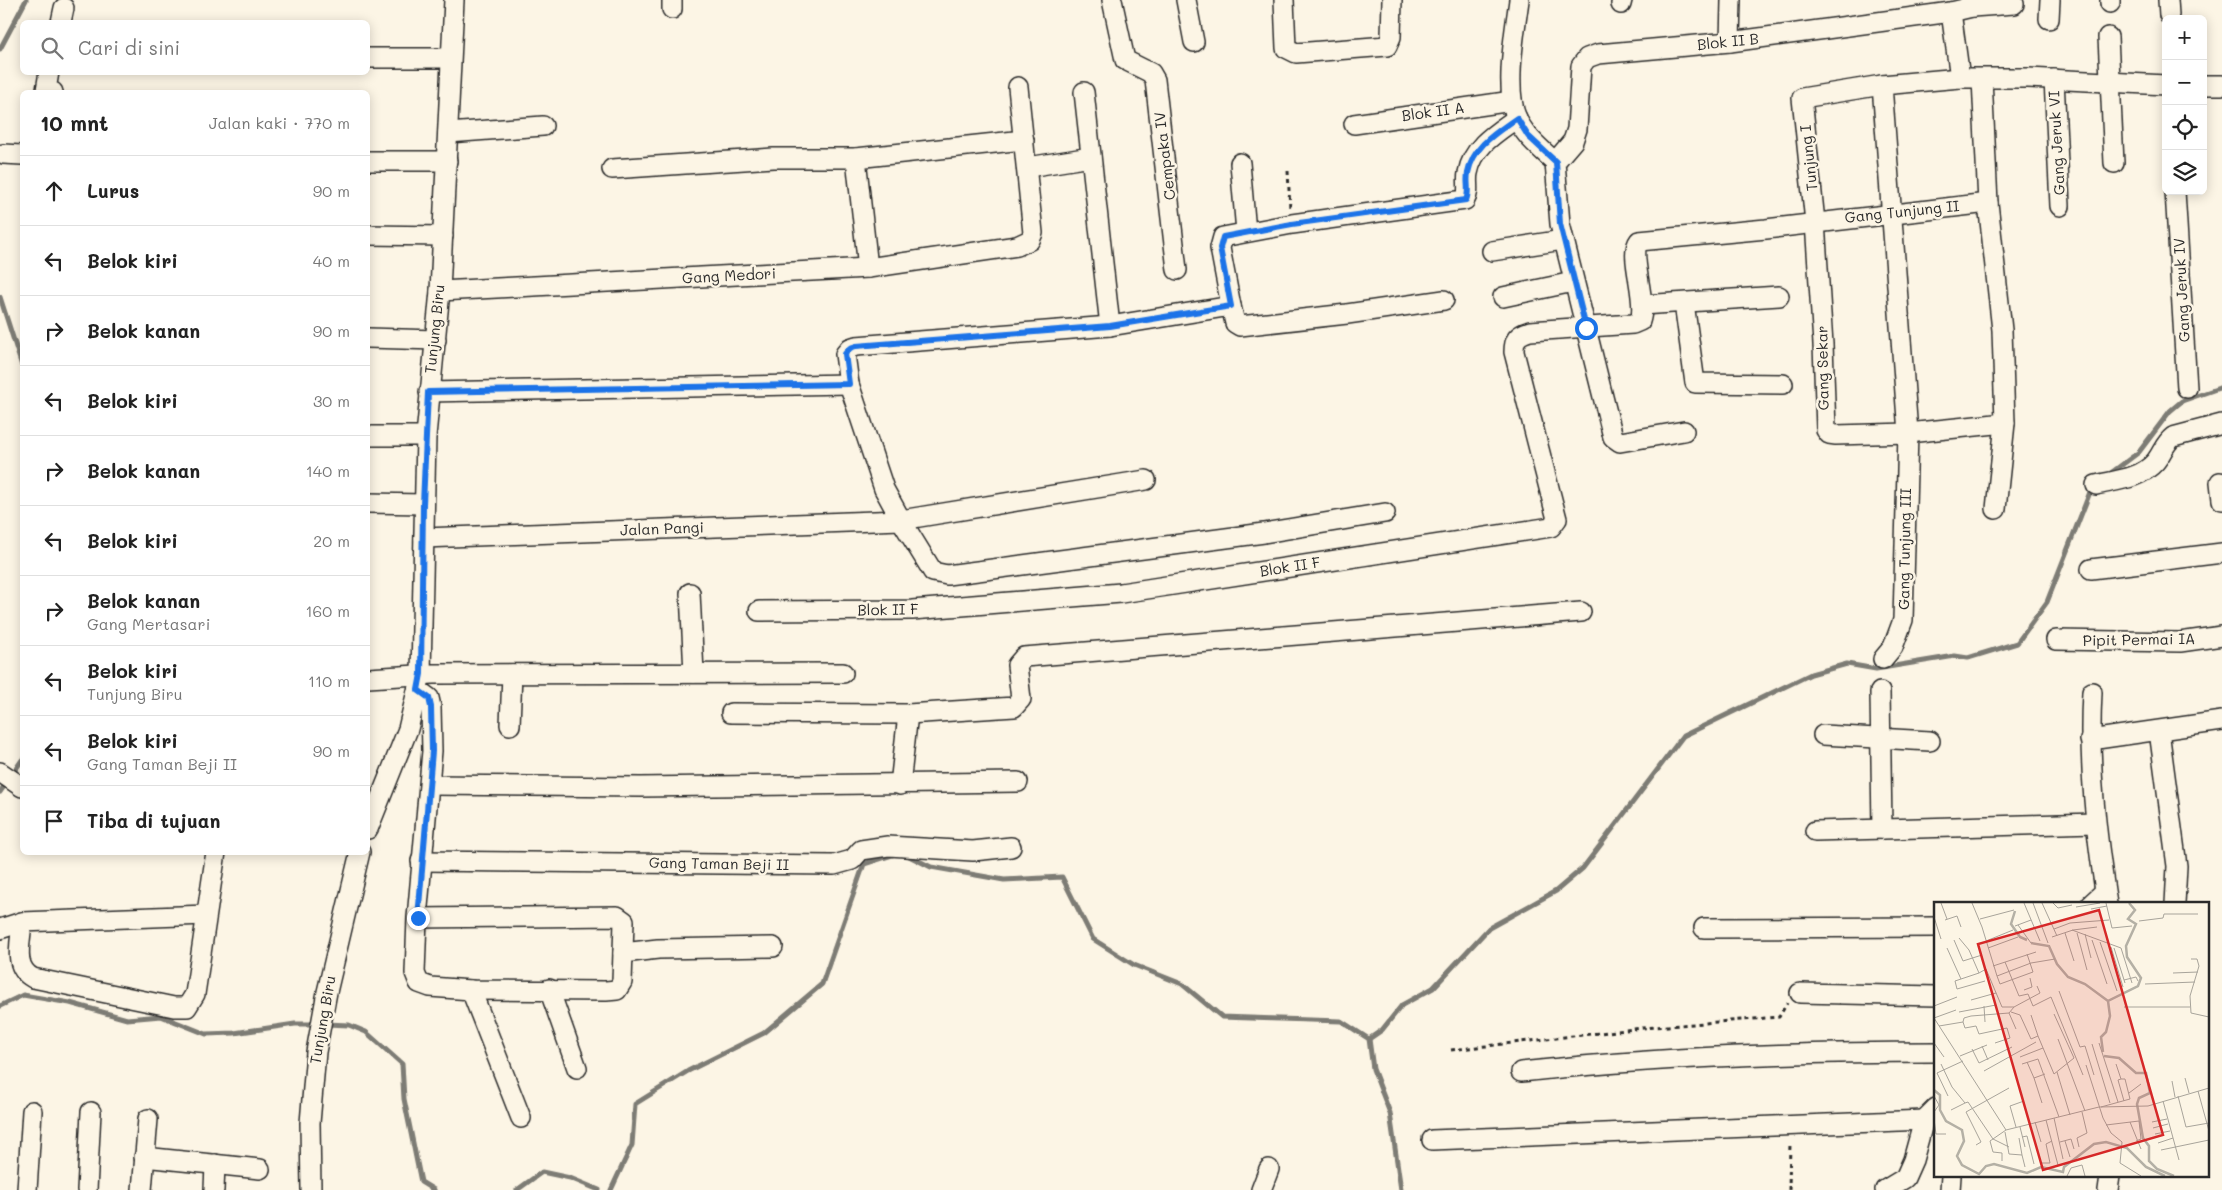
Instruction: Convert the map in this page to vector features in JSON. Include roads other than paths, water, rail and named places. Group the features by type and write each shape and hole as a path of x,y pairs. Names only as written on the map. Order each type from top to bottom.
{"street":[{"name":"Tunjung Biru","path":"370,824 408,729 419,682 424,538 423,504 428,392 436,340 440,291 454,0"},
{"name":"Cempaka IV","path":"1112,0 1124,60 1151,73 1155,80 1177,270"},
{"path":"1186,0 1194,42"},
{"path":"1284,0 1286,48 1296,53 1387,46 1391,37 1392,0"},
{"path":"1519,0 1512,51 1514,109 1528,136 1556,162 1559,219 1563,240 1613,437 1616,441 1684,430"},
{"path":"1730,42 1731,0"},
{"path":"2049,19 2050,0"},
{"name":"Blok II B","path":"1556,162 1573,141 1575,134 1581,66 1587,58 1598,54 1730,42 1951,12 1971,4 2014,4"},
{"path":"1951,12 1960,78"},
{"path":"2108,37 2114,163"},
{"path":"370,58 450,58"},
{"path":"46,90 48,75"},
{"path":"1882,86 1960,78 2054,79 2162,88"},
{"path":"1982,79 1988,203 2002,330 2005,423 1996,509"},
{"name":"Gang Jeruk VI","path":"2054,79 2060,206"},
{"path":"2207,85 2222,85"},
{"name":"Tunjung I","path":"1816,222 1802,98 1805,96 1882,86"},
{"name":"Gang Tunjung III","path":"1882,86 1908,434 1903,620 1893,647 1883,659"},
{"path":"1018,87 1028,167 1090,157"},
{"path":"1084,92 1110,326"},
{"path":"1444,300 1347,314 1240,326 1235,323 1220,243 1228,235 1292,224 1466,200 1468,194 1468,173 1478,148 1514,109"},
{"name":"Blok II A","path":"1354,124 1514,109"},
{"path":"448,133 543,126"},
{"path":"612,169 773,158 856,158 1024,140"},
{"path":"3,154 20,155"},
{"path":"856,158 868,268"},
{"path":"370,161 447,161"},
{"path":"1240,163 1246,232"},
{"name":"Gang Medori","path":"440,291 868,268 1017,246 1030,240 1033,233 1028,167"},
{"name":"Gang Jeruk IV","path":"2175,195 2180,241 2187,388"},
{"name":"Gang Tunjung II","path":"1642,305 1636,250 1639,240 1988,203"},
{"name":"Gang Sekar","path":"1816,222 1826,430 1829,434 1836,435 1908,434"},
{"path":"370,235 443,236"},
{"path":"1492,251 1563,240"},
{"path":"1503,297 1574,282"},
{"path":"1586,328 1633,324 1640,320 1642,305 1779,296"},
{"path":"1684,303 1693,380 1696,385 1783,384"},
{"path":"1231,306 1110,326 850,348 845,354 849,384 873,460 901,520 933,572 947,575 1264,533 1385,513"},
{"name":"Blok II F","path":"759,611 906,610 1121,593 1551,527 1556,519 1514,352 1514,342 1517,337 1530,331 1586,328"},
{"path":"370,338 436,340"},
{"path":"428,392 849,384"},
{"path":"1908,434 2005,423"},
{"path":"2096,485 2139,475 2154,463 2167,441 2173,437 2222,424"},
{"path":"370,436 426,436"},
{"name":"Jalan Pangi","path":"424,538 901,520 1146,480"},
{"path":"370,503 423,504"},
{"path":"2091,568 2222,554"},
{"path":"690,593 694,673"},
{"path":"731,713 908,714 1014,707 1021,699 1017,665 1024,657 1581,612"},
{"name":"Pipit Permai IA","path":"2056,640 2180,642 2222,636"},
{"path":"370,678 419,682 512,674 843,673"},
{"path":"510,725 512,674"},
{"path":"418,918 618,916 624,921 623,976 617,990 471,990 430,987 419,983 415,973 421,861 430,786 431,707 429,698 419,682"},
{"path":"1880,692 1882,829"},
{"path":"2092,692 2090,740 2100,900"},
{"path":"900,785 908,714"},
{"path":"2090,740 2222,721"},
{"path":"2159,731 2177,866 2175,902"},
{"path":"1823,735 1930,741"},
{"path":"0,772 20,785"},
{"path":"430,786 641,787 1018,782"},
{"path":"1815,832 2095,823"},
{"name":"Gang Taman Beji II","path":"421,861 834,865 852,860 861,850 888,846 973,851 1011,847"},
{"path":"22,922 19,966 24,973 33,978 182,1008 187,1007 192,1002 195,994 216,855"},
{"name":"Tunjung Biru","path":"311,1190 310,1123 316,1052 324,1005 359,855"},
{"path":"0,929 22,922 206,915"},
{"path":"1704,928 1934,927"},
{"path":"623,953 658,949 773,946"},
{"path":"549,989 577,1068"},
{"path":"471,990 522,1118"},
{"path":"1800,993 1934,996"},
{"path":"1520,1072 1617,1062 1789,1054 1934,1052"},
{"path":"27,1190 32,1112"},
{"path":"87,1190 92,1112"},
{"path":"1432,1140 1790,1124 1930,1114 1909,1171 1901,1182 1885,1190"},
{"path":"142,1190 148,1119"},
{"path":"144,1158 260,1168"},
{"path":"214,1190 215,1164"},
{"path":"1261,1190 1269,1169"}],"waterway":[{"path":"0,49 26,0"},
{"path":"0,297 20,360"},
{"path":"2107,476 2139,452 2170,411 2182,401 2222,387"},
{"path":"1369,1039 1382,1030 1402,1005 1433,988 1489,928 1556,891 1583,868 1683,736 1811,674 1847,664 1876,669 1955,656 1968,658 2017,643 2047,602 2092,487"},
{"path":"0,792 20,763"},
{"path":"611,1190 632,1145 635,1104 688,1071 764,1033 822,984 864,864 895,854"},
{"path":"905,854 931,867 1004,880 1062,877 1093,939 1134,965 1182,984 1222,1017 1341,1021 1369,1039 1373,1069 1390,1113 1401,1190"},
{"path":"0,1006 23,995 70,1003 127,1019 161,1016 206,1034 234,1033 295,1024 317,1024"},
{"path":"326,1024 349,1025 366,1032 402,1064 404,1099 421,1182 434,1190"},
{"path":"517,1190 542,1172 570,1178 599,1190"}]}
